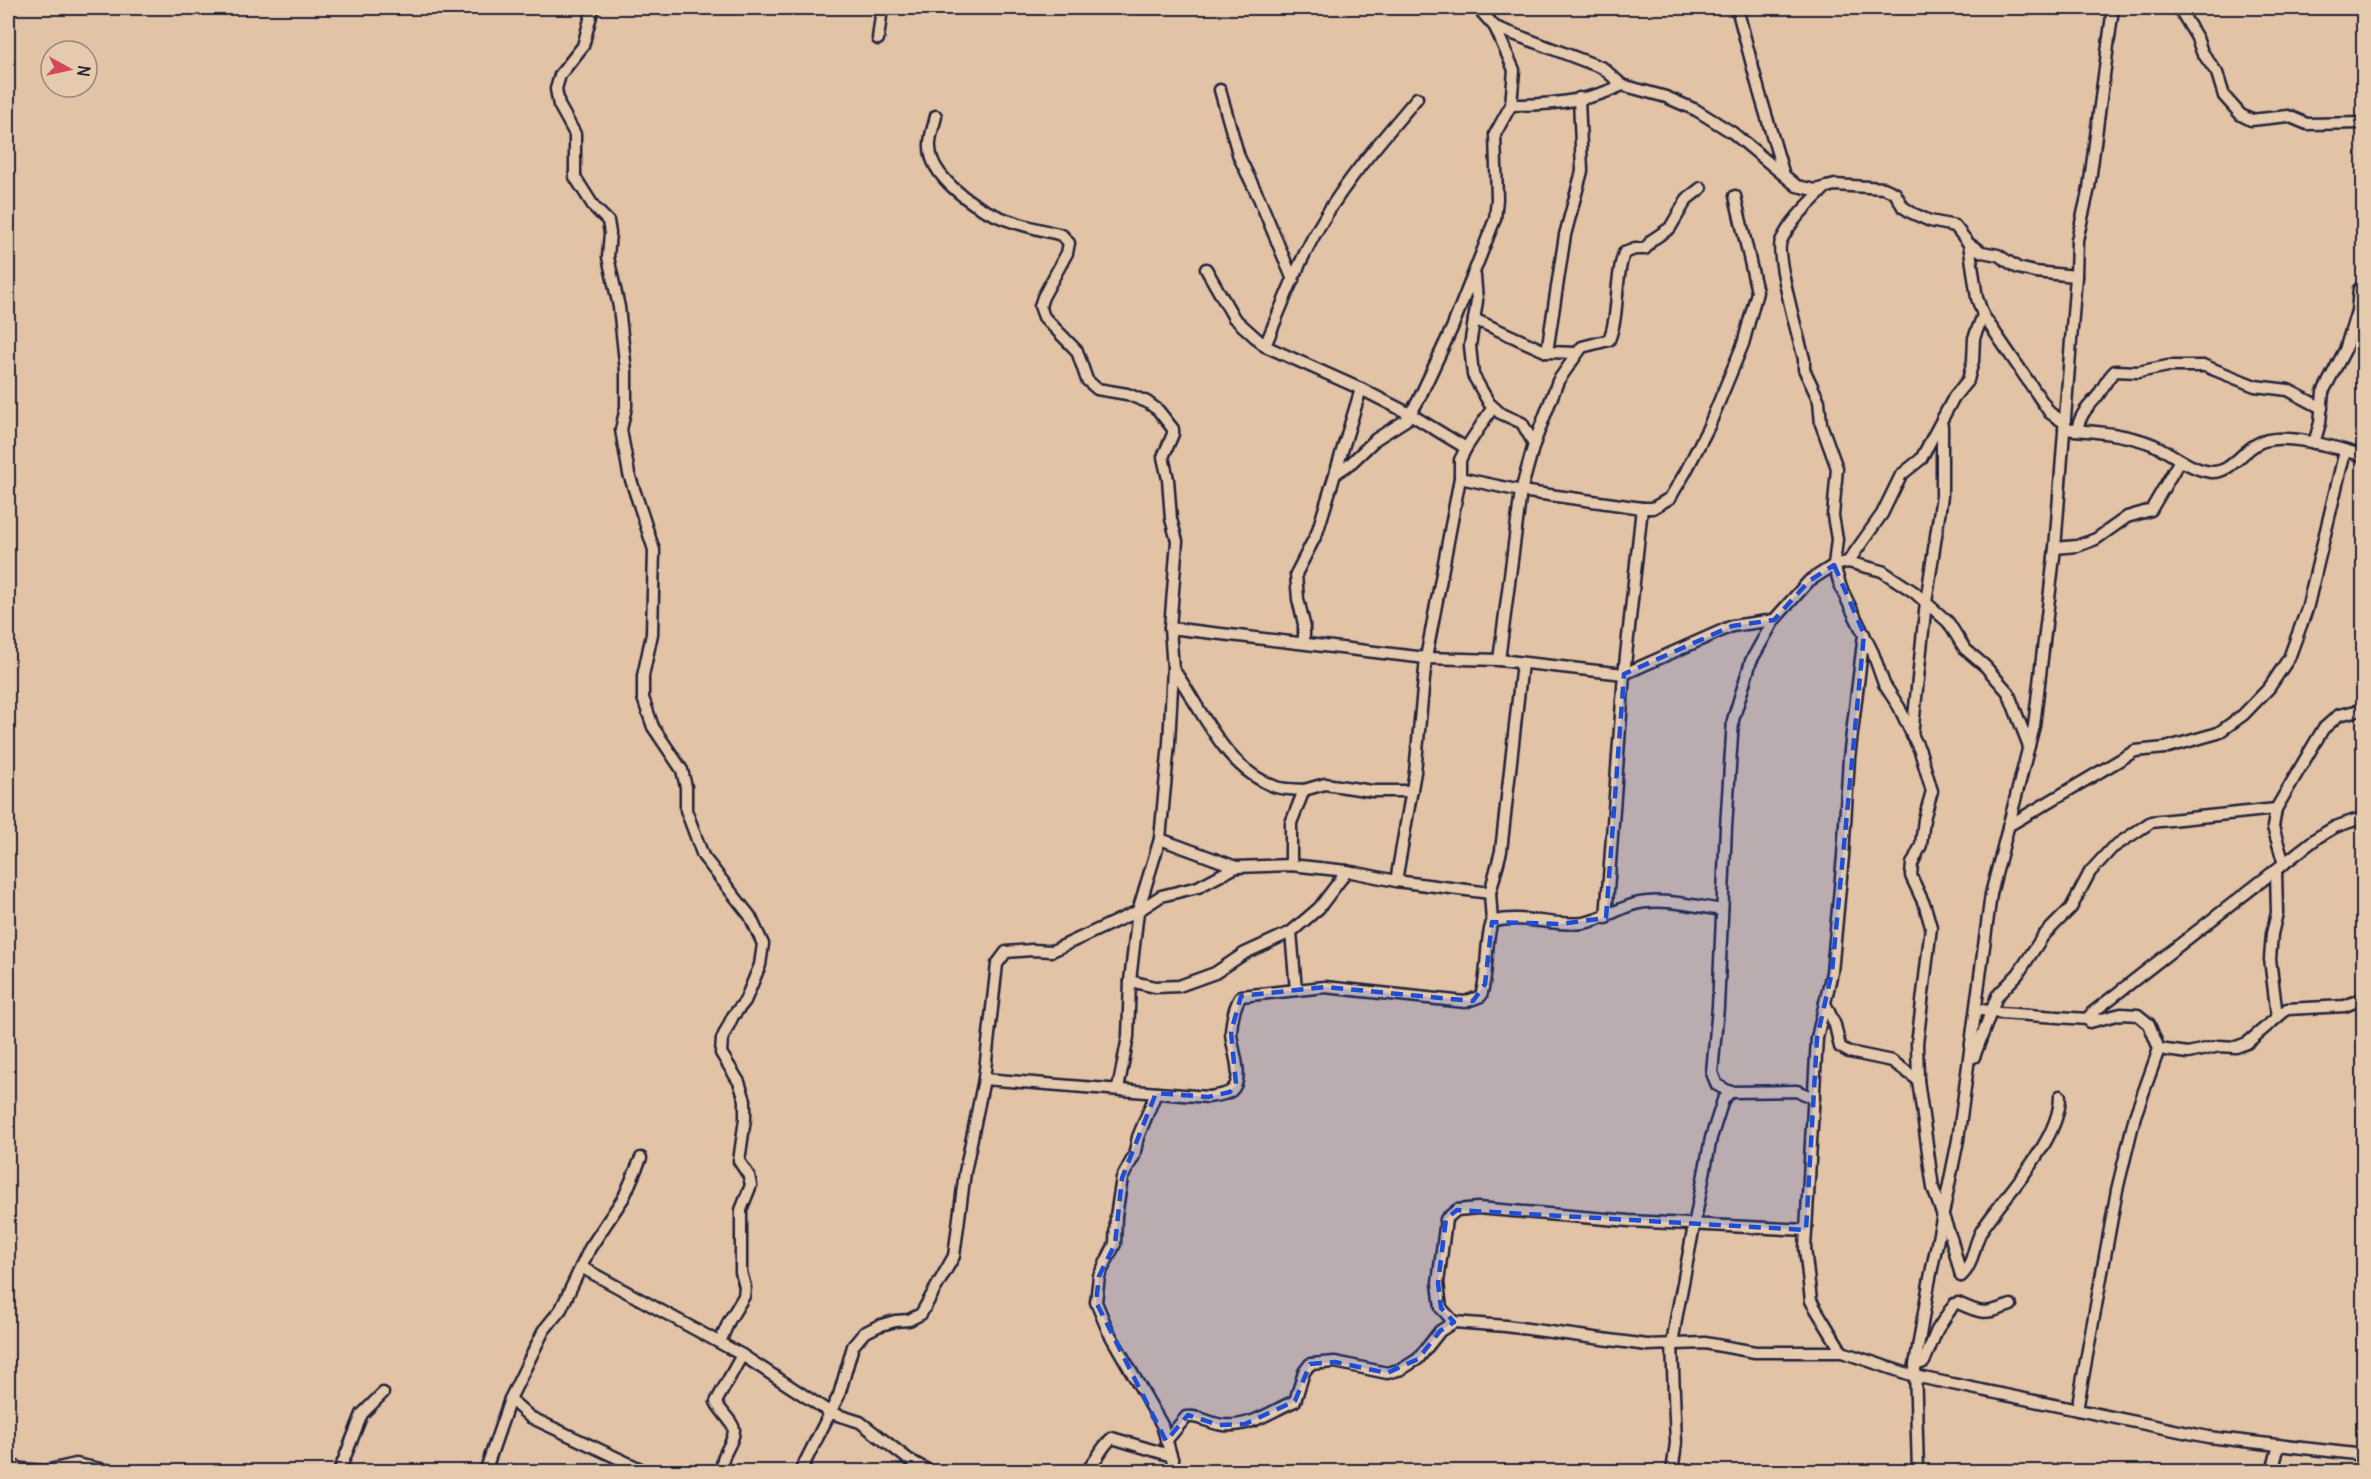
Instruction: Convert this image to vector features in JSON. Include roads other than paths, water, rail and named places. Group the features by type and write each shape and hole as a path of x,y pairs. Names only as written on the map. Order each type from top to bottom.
{"street":[{"path":"593,8 583,46 560,75 556,89 559,105 575,134 575,177 594,207 608,221 610,233 608,257 620,307 626,371 626,407 621,430 629,474 654,550 652,634 643,676 643,698 654,727 681,770 686,787 686,810 703,856 750,916 763,944 760,965 746,1001 733,1016 722,1039 721,1053 739,1082 745,1100 745,1119 739,1161 749,1176 751,1185 741,1210 741,1272 745,1287 744,1296 720,1342"},
{"path":"878,39 882,8"},
{"path":"1336,473 1351,463 1376,439 1406,420 1410,414 1442,349 1496,219 1495,134 1511,105 1514,70 1495,27 1478,8"},
{"path":"1737,8 1783,172"},
{"path":"1918,1472 1915,1371 1942,1216 1958,1140 1991,894 2034,726 2055,548 2077,240 2089,188 2113,8"},
{"path":"2179,8 2197,38 2202,52 2217,73 2224,96 2241,115 2251,120 2288,116 2307,124 2364,123"},
{"path":"1495,27 1603,68 1622,86 1666,97 1696,110 1733,133 1783,172 1797,186 1815,190 1835,185 1884,188 1895,192 1903,207 1912,213 1930,221 1955,226 1969,244 1982,252 1998,255 2018,268 2076,276"},
{"path":"1511,105 1536,105 1605,94 1622,86"},
{"path":"1220,90 1239,157 1259,198 1293,280"},
{"path":"1265,346 1293,280 1324,218 1366,158 1417,98"},
{"path":"1547,352 1565,235 1582,171 1579,98"},
{"path":"936,116 930,147 931,159 945,180 993,215 1062,235 1069,243 1067,253 1040,306 1044,317 1077,351 1087,380 1097,389 1127,394 1147,402 1158,410 1173,429 1163,457 1168,479 1171,519 1177,540 1170,628 1173,669 1160,839 1138,910 1128,1037 1118,1089"},
{"path":"1826,187 1804,209 1780,242 1780,261 1804,359 1804,369 1818,401 1821,424 1838,468 1833,516 1837,539 1834,565 1841,588 1864,634 1884,684 1899,707 1920,751 1932,791 1924,819 1921,845 1912,864 1911,876 1925,906 1931,927 1917,1044 1918,1080 1933,1188 1952,1241 1961,1276 1976,1249 1981,1231 2052,1130 2060,1105 2060,1096"},
{"path":"1499,660 1521,491 1534,444 1558,381 1582,347 1609,340 1616,315 1620,265 1624,254 1635,249 1645,249 1652,240 1661,236 1670,228 1687,199 1701,188"},
{"path":"1460,478 1521,491 1642,508 1653,508 1670,498 1709,426 1743,344 1757,292 1736,195"},
{"path":"1969,244 1977,298 1983,315 2050,413 2065,426 2077,430 2122,435 2154,445 2180,460 2212,472 2228,468 2258,442 2293,440 2364,456"},
{"path":"1206,268 1234,318 1265,346 1361,389 1410,414 1466,448"},
{"path":"1474,273 1477,301 1470,346 1473,375 1494,407 1500,413 1522,423 1534,444"},
{"path":"2314,443 2323,392 2345,350 2357,311 2359,289"},
{"path":"1848,562 1882,514 1901,475 1921,459 1954,397 1971,374 1974,338 1983,315"},
{"path":"1474,319 1547,352 1576,353"},
{"path":"2077,430 2079,419 2086,406 2097,397 2108,377 2115,370 2138,372 2168,366 2205,366 2254,386 2288,390 2322,408"},
{"path":"1304,643 1304,624 1298,599 1296,574 1317,533 1361,389"},
{"path":"1396,881 1412,791 1426,658 1460,478 1460,460 1494,407"},
{"path":"1912,736 1926,602 1942,496 1942,423"},
{"path":"2008,826 2135,751 2165,748 2218,733 2244,715 2269,688 2289,658 2307,609 2345,451"},
{"path":"2055,548 2078,546 2096,538 2127,517 2151,510 2180,460"},
{"path":"1606,918 1624,674 1642,508"},
{"path":"1814,1098 1797,1091 1730,1092 1717,1085 1713,1073 1733,720 1751,661 1774,620 1809,581 1834,565 1848,562 1882,571 1926,602 1948,622 1965,649 1985,666 2008,692 2029,746"},
{"path":"1170,628 1426,658 1499,660 1624,674 1732,626 1774,620"},
{"path":"1842,1352 1811,1300 1805,1248 1817,1038 1832,972 1849,758 1864,634"},
{"path":"984,1079 1208,1097 1230,1092 1236,1083 1237,1069 1231,1032 1235,1005 1241,996 1325,987 1428,999 1473,1001 1481,996 1485,984 1489,932 1492,922 1490,893 1501,852 1522,663"},
{"path":"1173,669 1218,741 1235,760 1255,776 1278,788 1304,790 1325,784 1372,791 1412,791"},
{"path":"2277,1016 2270,959 2277,913 2280,867 2273,827 2276,809 2323,729 2339,715 2364,709"},
{"path":"1291,865 1291,823 1304,790"},
{"path":"1967,1076 1997,996 2019,974 2043,936 2071,908 2090,873 2112,848 2151,822 2276,809"},
{"path":"2086,1020 2318,837 2335,827 2364,817"},
{"path":"1160,839 1236,867 1291,865 1347,870 1396,881 1490,893"},
{"path":"800,1472 831,1413 845,1380 852,1346 864,1333 878,1326 909,1320 921,1314 954,1256 966,1172 984,1079 997,964 1006,952 1052,951 1138,910 1161,896 1198,888 1236,867"},
{"path":"1131,981 1155,987 1179,986 1215,973 1245,953 1291,932 1299,923 1320,908 1347,870"},
{"path":"1492,922 1502,919 1560,924 1584,923 1606,918 1636,904 1668,902 1722,910"},
{"path":"1291,932 1296,990"},
{"path":"2159,1049 2188,1053 2219,1046 2236,1047 2247,1043 2288,1009 2345,1006 2364,998"},
{"path":"1825,1003 1835,1025 1840,1047 1849,1052 1892,1061 1918,1080"},
{"path":"1976,1009 2090,1022 2121,1014 2138,1015 2149,1024 2159,1049 2135,1116 2120,1179 2077,1410"},
{"path":"1672,1472 1676,1443 1672,1345 1693,1223 1711,1138 1723,1100 1730,1092"},
{"path":"1156,1093 1138,1137 1134,1156 1122,1178 1116,1216 1115,1244 1099,1276 1096,1302 1108,1331 1157,1416 1176,1472"},
{"path":"485,1472 510,1400 544,1330 561,1309 590,1248 624,1197 641,1158"},
{"path":"1454,1322 1441,1308 1438,1283 1446,1219 1457,1210 1478,1208 1629,1221 1806,1230"},
{"path":"581,1267 720,1342 831,1413 860,1422 908,1459 931,1472"},
{"path":"1915,1371 1924,1362 1937,1330 1954,1304 1958,1303 1977,1312 1987,1313 2011,1305"},
{"path":"1166,1441 1186,1417 1192,1416 1219,1425 1245,1424 1295,1401 1304,1372 1310,1364 1335,1362 1387,1373 1402,1369 1418,1359 1440,1331 1454,1322 1506,1326 1647,1345 1705,1343 1755,1352 1842,1352 2077,1410 2208,1437 2364,1455"},
{"path":"724,1472 722,1459 734,1432 733,1424 724,1417 716,1402 742,1355"},
{"path":"339,1472 362,1414 383,1393"},
{"path":"510,1400 530,1417 647,1472"},
{"path":"1085,1472 1094,1464 1106,1443 1112,1438 1169,1455"},
{"path":"2272,1472 2279,1445"},
{"path":"8,1464 22,1469 45,1471 76,1464 115,1472"}]}
